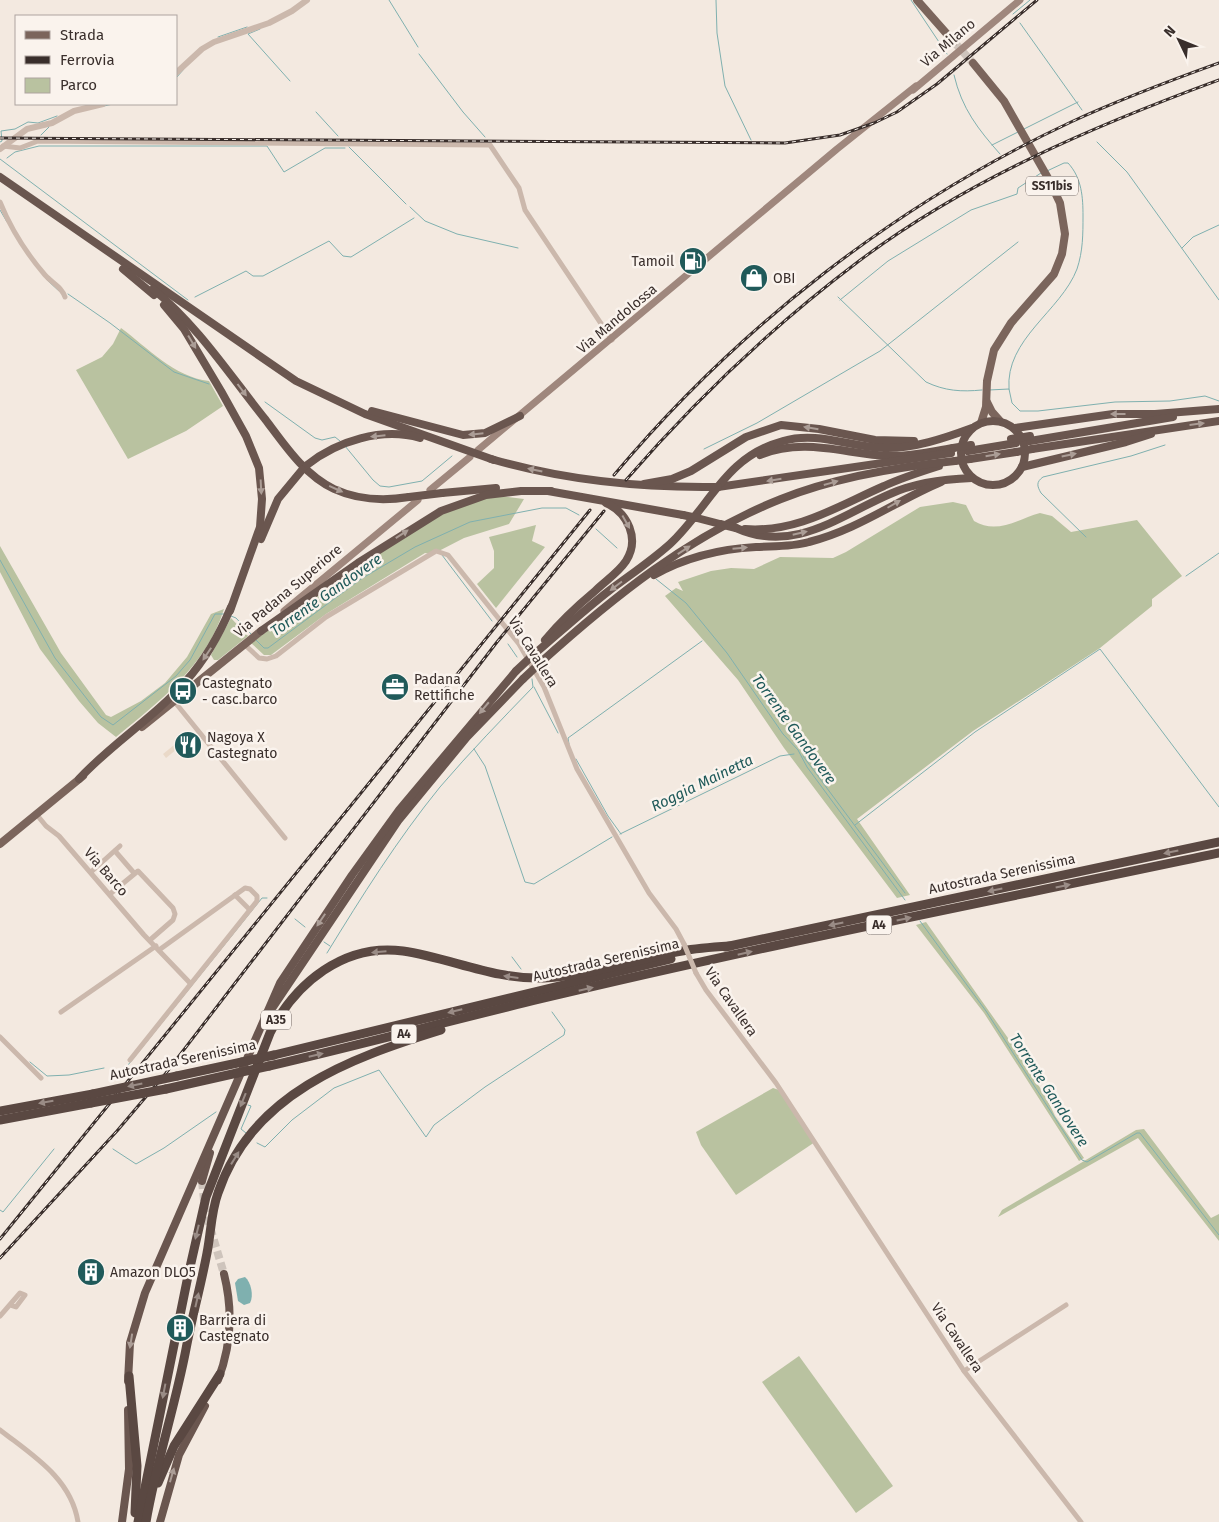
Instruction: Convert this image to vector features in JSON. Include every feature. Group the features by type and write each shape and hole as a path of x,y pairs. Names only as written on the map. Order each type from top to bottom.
{"highway":[{"path":"0,177 264,361 320,394 365,414 494,460"},
{"path":"0,183 148,285 190,323 290,452 319,480 334,489 362,498 409,497 507,488 551,491 697,518 736,528 756,536 796,535 824,528 901,490 972,478"},
{"path":"123,269 162,302 180,323 221,392 255,455 261,478 261,518 257,538 233,596 230,611"},
{"path":"320,394 376,413 463,435 485,433 520,416"},
{"path":"79,779 95,762 186,682 214,643 230,611 276,504 287,486 304,468 319,456 345,443 368,437 393,435 416,437 494,460 565,476 630,486 718,487 970,452 1016,452 1030,442 1100,428 1219,409"},
{"path":"1015,428 1024,443 1025,455 1018,474 1004,484 987,485 972,478 963,465 961,449 966,434 981,422 1000,421 1015,428 1113,414 1154,414 1219,409"},
{"path":"970,452 1013,441 1030,442 1219,421"},
{"path":"630,486 672,479 691,471 746,437 781,425 818,428 875,440 929,441"},
{"path":"1022,467 1126,442 1174,427"},
{"path":"122,1522 130,1455 129,1376 132,1335 145,1292 265,1013 280,983 341,891 399,810 516,671 598,600 672,542 723,478 734,467 752,455 770,445 789,439 817,437 884,448 929,441 972,428"},
{"path":"723,478 754,458 782,448 824,447 896,456 954,454"},
{"path":"736,528 770,529 806,521 954,454"},
{"path":"202,1181 210,1151 282,992 398,821 446,762 540,663 616,598 673,556 718,528 782,498 838,481 954,454"},
{"path":"616,598 661,571 692,557 731,549 808,543 843,532 911,495 940,482"},
{"path":"261,630 358,563 442,511 486,495 521,491 551,491"},
{"path":"532,656 557,625 621,567 629,555 631,531 624,517 613,506 587,497"},
{"name":"Autostrada Serenissima","path":"0,1111 93,1094 328,1044 536,990 731,946 1219,842"},
{"name":"Autostrada Serenissima","path":"0,1120 166,1089 364,1044 539,999 752,951 1219,853"},
{"name":"A35","path":"138,1522 146,1518 170,1360 206,1197 270,1033 281,1012 299,989 315,975 338,962 375,952 401,951 483,972 530,979 570,976 683,950 731,946"},
{"path":"146,1518 156,1466 177,1395 208,1251 215,1202 231,1165 254,1131 266,1117 290,1096 350,1062 382,1049 539,999"},
{"path":"160,1522 179,1455 220,1374 228,1348 230,1328 229,1300 224,1274"},
{"path":"146,1518 167,1459 220,1374"},
{"path":"129,1376 137,1466 133,1522"}],"main road":[{"path":"917,0 954,42"},
{"name":"Via Milano","path":"772,206 897,100 1020,0"},
{"name":"SS11bis","path":"973,63 1004,102 1048,178 1060,203 1065,228 1062,254 1054,274 1008,327 994,350 987,381 987,402 981,422"},
{"name":"Via Mandolossa","path":"478,450 772,206"},
{"path":"987,402 992,412 1000,421"},
{"path":"430,490 470,457"},
{"name":"Via Padana Superiore","path":"0,844 418,500"}],"street":[{"path":"178,72 202,49 214,42 270,23 307,0"},
{"path":"2,148 22,132 52,123 74,111 100,105"},
{"path":"2,148 20,148 38,141 490,145 519,188 525,210 612,340"},
{"path":"0,202 4,214 45,275 63,290 66,297"},
{"name":"Via Cavallera","path":"244,644 255,656 265,661 276,656 326,617 409,566 430,554 442,551 448,555 494,611 540,679 576,769 648,893 676,928 696,973 706,990 776,1083 964,1371 1081,1522"},
{"path":"174,701 285,838"},
{"name":"Via Barco","path":"37,815 91,872 190,983"},
{"path":"91,872 120,846"},
{"path":"115,851 134,873"},
{"path":"110,894 134,873 141,872 175,912 173,920 150,940"},
{"path":"61,1012 245,888 250,889 258,899 130,1060"},
{"path":"235,895 250,910"},
{"path":"0,1037 41,1078"},
{"path":"0,1316 20,1292 25,1295 23,1299"},
{"path":"964,1371 1066,1305"},
{"path":"0,1430 57,1477 71,1499 78,1522"}],"green space":[{"path":"121,328 151,353 173,368 184,374 209,381 223,406 186,431 128,459 76,370 102,357 113,344"},
{"path":"493,495 524,499 509,524 464,538 433,554 425,553 326,614 271,655 264,655 251,643 325,588 437,516"},
{"path":"953,502 966,505 974,521 991,526 1007,524 1040,513 1052,516 1071,532 1137,520 1182,576 1152,599 1152,606 1100,648 973,731 857,819 910,895 897,898 784,748 738,680 665,596 676,588 683,591 678,582 711,571 731,568 754,569 780,557 833,558 920,507"},
{"path":"536,525 532,541 545,547 496,608 477,584 494,568 494,551 489,537"},
{"path":"0,546 61,653 106,715 111,717 141,701 165,683 187,657 211,614 224,609 206,648 194,665 165,696 116,737 98,723 79,701 40,649 0,572"},
{"path":"231,618 248,636 218,660 214,660 211,655"},
{"path":"926,922 1008,1038 1046,1097 1055,1116 1084,1158 1079,1161 984,1013 916,925"},
{"path":"773,1088 779,1090 815,1142 736,1195 701,1145 696,1132"},
{"path":"1144,1129 1211,1218 1219,1214 1219,1241 1138,1138 998,1217 1002,1210 1136,1130"},
{"path":"799,1356 893,1486 856,1513 762,1382"}],"shaded area":[{"path":"190,732 193,736 166,758 163,754"}],"water":[{"path":"245,1277 250,1286 252,1297 250,1303 244,1305 238,1301 235,1283 238,1279"}],"waterway":[{"path":"389,0 418,47"},
{"path":"716,0 717,33 725,86 751,140"},
{"path":"911,0 947,54"},
{"path":"1013,14 1030,0"},
{"path":"1020,23 1082,110"},
{"path":"218,37 247,27"},
{"path":"260,29 248,34 290,81"},
{"path":"419,54 463,112 485,137"},
{"path":"178,76 184,69"},
{"path":"954,75 966,108 1000,154"},
{"path":"1024,129 1078,102"},
{"path":"104,106 108,105"},
{"path":"316,112 338,136"},
{"path":"0,142 2,141 1,131 15,129 28,122 38,123 57,116"},
{"path":"41,135 49,127"},
{"path":"992,145 1018,132"},
{"path":"1097,142 1127,172 1219,300"},
{"path":"7,158 15,152 39,146 267,146 284,172 325,148 345,148"},
{"path":"349,147 406,204"},
{"path":"0,159 188,300"},
{"path":"1009,389 1010,371 1016,355 1025,340 1069,284 1077,269 1080,256 1083,236 1083,209 1079,182 1068,163 1047,171"},
{"path":"840,300 888,261 971,210 1017,194 1018,188 1041,173"},
{"path":"410,207 425,221 457,234 518,248"},
{"path":"0,210 7,222"},
{"path":"195,297 246,271 253,276 263,276 329,241 343,256 351,257 414,218"},
{"path":"1182,248 1193,237 1219,225"},
{"path":"704,449 757,423 880,351 1018,242"},
{"path":"46,279 59,291"},
{"path":"68,294 110,323 174,372 209,384"},
{"path":"838,297 926,382 953,390 982,390"},
{"path":"989,390 1009,389 1012,403 1020,411 1038,411 1115,402 1170,401 1205,396 1219,401"},
{"path":"265,402 315,438 322,440 335,437 340,441"},
{"path":"1086,537 1041,493 1038,482 1043,477 1131,456 1165,445"},
{"path":"345,446 373,480 380,486 389,487 422,481 452,456"},
{"name":"Torrente Gandovere","path":"256,640 264,648 268,648 361,579 415,547 470,522 542,508 566,508 579,515"},
{"name":"Torrente Gandovere","path":"596,529 617,548"},
{"path":"1186,576 1219,553"},
{"path":"442,555 492,621"},
{"name":"Torrente Gandovere","path":"0,560 55,658 101,717 113,725 176,676 190,660 215,614 224,614"},
{"name":"Torrente Gandovere","path":"656,579 686,603 727,653 783,734 798,750 807,767 905,900"},
{"name":"Torrente Gandovere","path":"231,616 236,618 251,634"},
{"path":"569,744 568,738 702,641"},
{"path":"508,644 517,657"},
{"path":"855,825 975,732 1100,649 1219,807"},
{"path":"327,953 353,910 409,827 463,761 533,687 532,679"},
{"path":"534,687 558,733"},
{"path":"474,749 485,766 525,882 534,884 612,837"},
{"name":"Roggia Mainetta","path":"620,834 780,756 794,754"},
{"name":"Roggia Mainetta","path":"803,756 905,893"},
{"path":"576,759 608,816 621,834"},
{"path":"128,1065 262,898 267,898"},
{"path":"295,919 305,927"},
{"name":"Torrente Gandovere","path":"920,921 986,1011 1082,1160 1087,1162 1140,1133 1219,1235"},
{"path":"324,942 330,946"},
{"path":"512,957 521,969"},
{"path":"257,1143 265,1147 292,1120 334,1088 379,1070 426,1137 434,1125 485,1087 564,1035 565,1030 552,1012"},
{"path":"30,1062 47,1076 69,1075 104,1068"},
{"path":"246,1133 241,1129 251,1106 248,1105"},
{"path":"113,1149 136,1164 164,1148 216,1112"},
{"path":"0,1210 3,1212 54,1149"}],"tunnel":[{"path":"954,42 973,63"},
{"path":"202,1181 205,1210 224,1274"}],"railway":[{"path":"0,138 785,143 840,135 874,123 897,112 937,84 1037,0"},
{"path":"614,475 662,421 713,369 767,320 823,274 882,231 943,191 1006,155 1071,122 1144,91 1219,63"},
{"path":"626,480 708,392 766,337 827,285 900,232 987,180 1033,157 1125,116 1219,80"},
{"path":"0,1239 590,510"},
{"path":"0,1258 117,1131 166,1073 497,642 604,511"}],"place":[{"name":"Tamoil","path":"693,261"},
{"name":"OBI","path":"754,278"},
{"name":"Padana Rettifiche","path":"395,687"},
{"name":"Castegnato - casc.barco","path":"183,691"},
{"name":"Nagoya X Castegnato","path":"188,745"},
{"name":"Amazon DLO5","path":"91,1272"},
{"name":"Barriera di Castegnato","path":"180,1328"}]}
